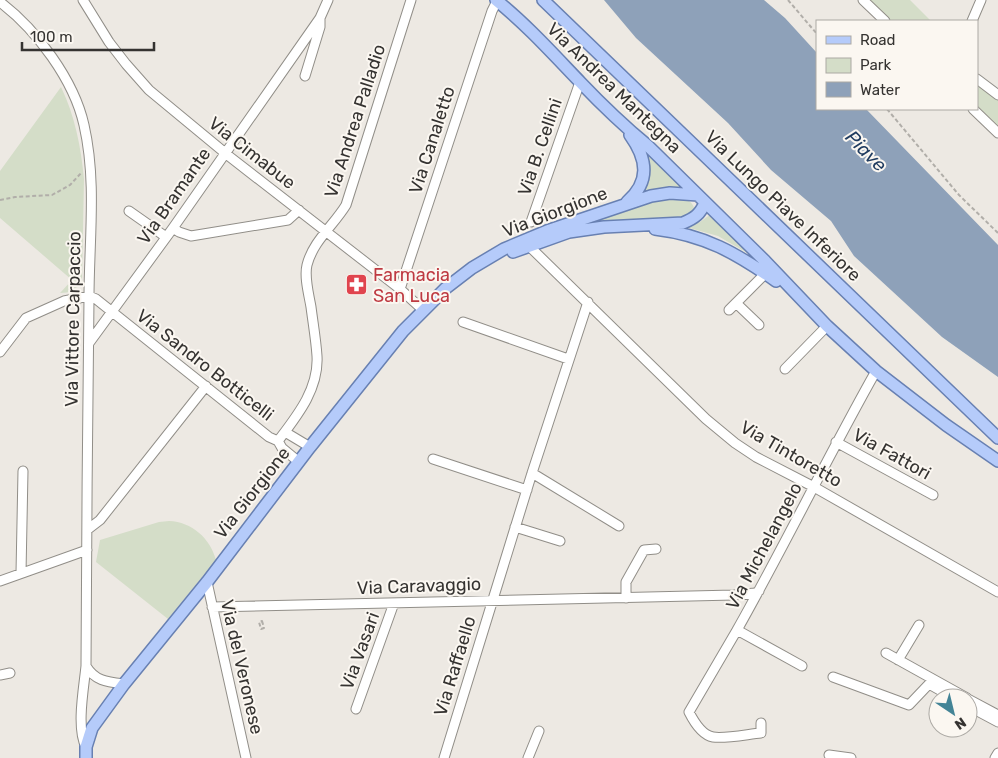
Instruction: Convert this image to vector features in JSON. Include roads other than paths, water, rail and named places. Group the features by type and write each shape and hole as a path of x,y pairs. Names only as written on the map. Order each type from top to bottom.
{"main road":[{"name":"Via Lungo Piave Inferiore","path":"543,0 998,438"},
{"name":"Via Andrea Mantegna","path":"496,1 539,39 622,124 648,146 701,199"},
{"name":"Via Giorgione","path":"622,124 635,142 644,164 640,188 624,204"},
{"name":"Via Giorgione","path":"86,753 92,728 124,684 207,582 403,331 423,310 446,288 472,268 504,249 524,239 624,204 651,196 670,193 701,199 828,326 876,371 946,425 998,461"},
{"name":"Via Giorgione","path":"472,268 570,232 626,226 684,223 699,214 701,199"},
{"name":"Via Giorgione","path":"626,226 671,231 702,239 725,248 751,262 794,292"}],"street":[{"name":"Via Cimabue","path":"83,0 109,42 138,80 176,114 327,231 400,289 423,310"},
{"path":"305,76 320,27 320,18 328,0"},
{"name":"Via Andrea Palladio","path":"278,441 305,403 316,378 318,357 306,267 313,249 346,205 411,0"},
{"path":"863,0 884,20"},
{"path":"972,20 981,0"},
{"name":"Via Canaletto","path":"400,289 496,1"},
{"name":"Via Vittore Carpaccio","path":"0,2 14,12 43,43 69,87 84,123 91,168 86,666 82,731 86,753"},
{"name":"Via Bramante","path":"89,343 173,228 320,18"},
{"path":"978,80 998,95"},
{"name":"Via B. Cellini","path":"531,222 580,82"},
{"path":"974,110 998,133"},
{"path":"173,228 191,236 288,220 299,210"},
{"path":"129,211 166,237"},
{"name":"Via Tintoretto","path":"529,246 706,419 735,443 756,457 814,487 998,592"},
{"path":"759,325 732,307 766,273"},
{"path":"0,352 26,318 64,301 89,296"},
{"name":"Via Sandro Botticelli","path":"89,296 96,298 269,437 278,441 282,448 299,462"},
{"name":"Via Raffaello","path":"444,758 532,472 588,302"},
{"path":"463,322 568,360"},
{"path":"785,369 828,326"},
{"name":"Via Michelangelo","path":"761,723 761,733 713,737 704,732 694,722 689,712 759,591 836,442 876,371"},
{"path":"87,530 100,520 206,386"},
{"name":"Via Sandro Botticelli","path":"285,432 310,448"},
{"name":"Via Fattori","path":"836,442 933,495"},
{"path":"434,459 527,490"},
{"path":"21,573 23,471"},
{"path":"532,472 619,526"},
{"path":"515,527 560,541"},
{"path":"626,598 626,582 644,550 656,549"},
{"path":"0,581 87,550"},
{"name":"Via del Veronese","path":"207,582 246,758"},
{"name":"Via Caravaggio","path":"212,607 734,595 759,591"},
{"name":"Via Vasari","path":"356,709 394,603"},
{"path":"898,660 919,625"},
{"name":"Via Michelangelo","path":"737,630 802,666"},
{"path":"886,653 949,688"},
{"path":"86,666 90,674 97,679 124,684"},
{"path":"0,675 10,673"},
{"path":"833,677 909,705 929,684 936,688"},
{"path":"978,704 998,715"},
{"path":"978,711 998,722"},
{"path":"528,758 539,732"},
{"path":"995,758 998,753"},
{"path":"829,755 851,758"}],"water":[{"name":"Piave","path":"604,0 764,0 785,18 816,52 816,110 867,110 998,245 998,377 942,337 854,256 831,221 771,170 728,123 636,38"}],"place":[{"name":"Farmacia San Luca","path":"357,285"}]}
